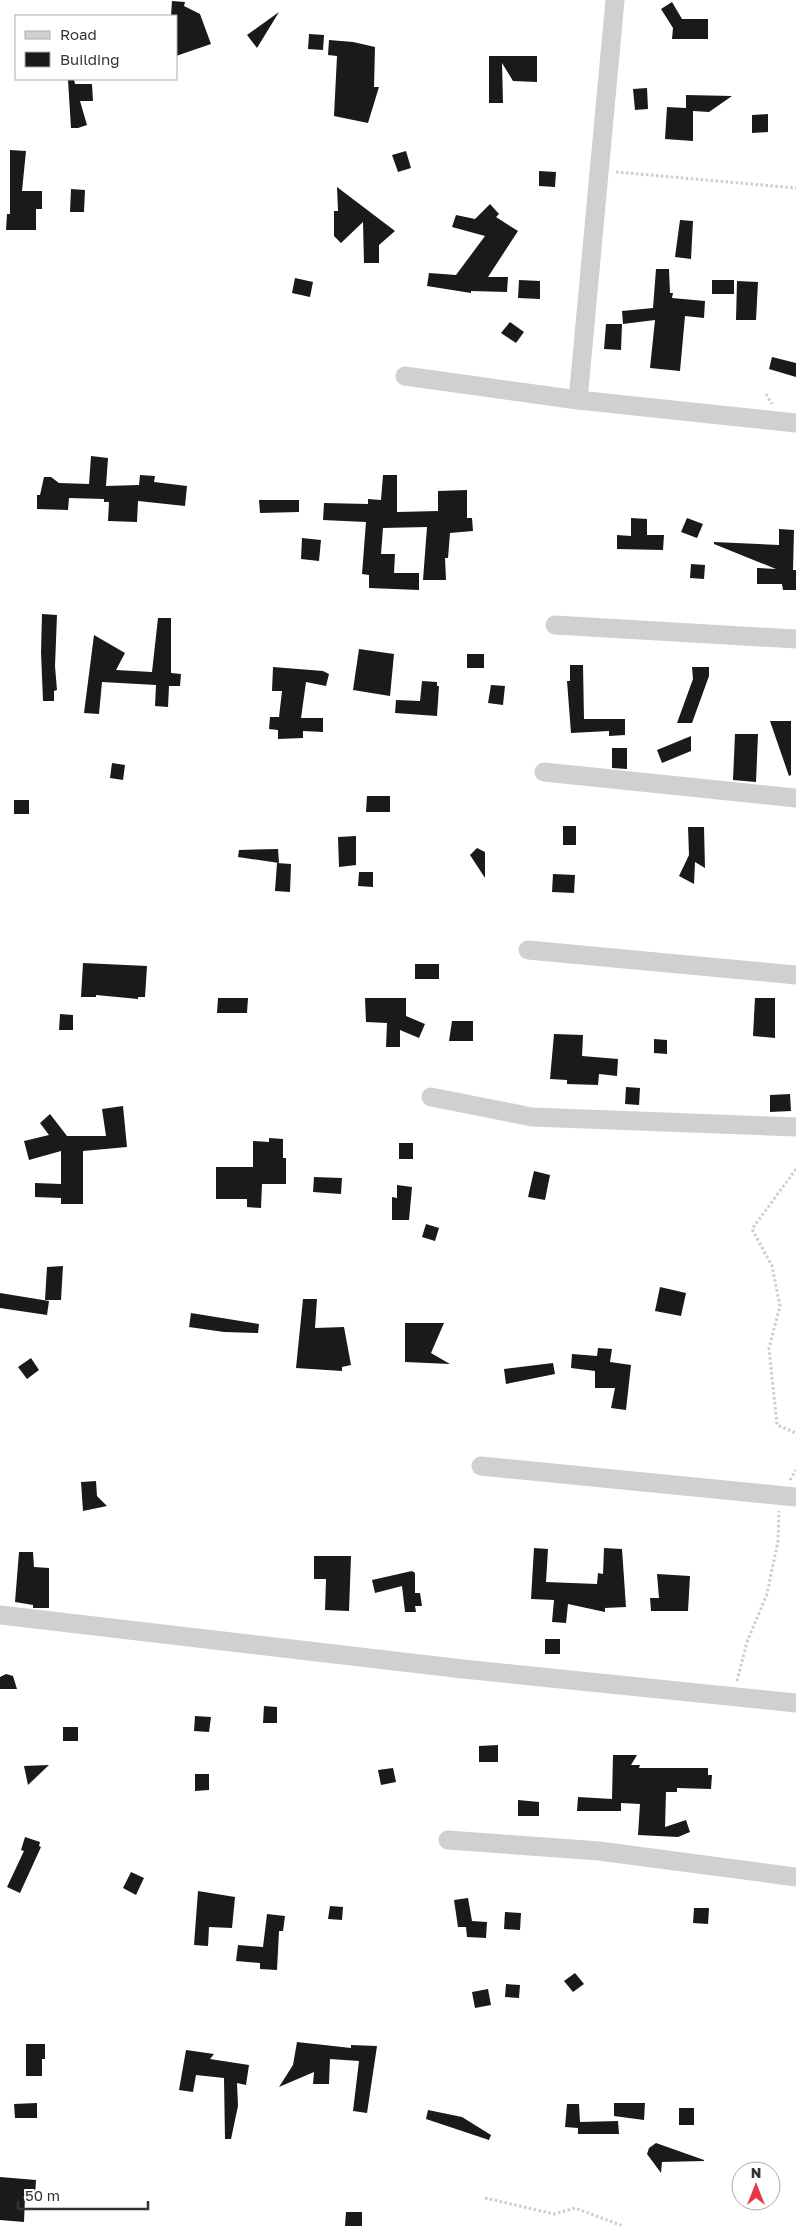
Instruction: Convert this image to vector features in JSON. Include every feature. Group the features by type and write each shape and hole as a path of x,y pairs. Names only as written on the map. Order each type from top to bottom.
{"street":[{"path":"578,400 615,0"},
{"path":"405,376 578,400 796,423"},
{"path":"554,625 796,639"},
{"path":"544,772 796,798"},
{"path":"528,950 796,975"},
{"path":"431,1097 532,1117 796,1126"},
{"path":"481,1466 788,1496"},
{"path":"0,1615 463,1669 796,1703"},
{"path":"448,1840 599,1850 796,1877"}],"path":[{"path":"598,171 796,188"},
{"path":"796,1169 752,1229 772,1266 780,1306 769,1348 777,1425 796,1433"},
{"path":"733,1696 748,1642 767,1594 788,1496 796,1470"},
{"path":"485,2198 554,2214 575,2208 623,2226"}],"building":[{"path":"172,1 185,2 184,6 200,14 211,44 178,55 178,15 171,15"},
{"path":"672,2 682,19 708,19 708,39 672,39 673,28 661,9"},
{"path":"279,12 257,48 247,35"},
{"path":"309,34 324,35 323,50 308,49"},
{"path":"329,40 353,42 375,47 374,87 379,87 368,123 334,116 337,56 328,55"},
{"path":"489,56 537,56 537,82 513,81 502,63 503,103 489,103"},
{"path":"68,80 74,80 75,84 92,84 93,101 80,101 87,125 71,128"},
{"path":"647,88 648,109 635,110 633,89"},
{"path":"686,95 732,96 709,112 693,111 693,141 665,139 667,107 686,108"},
{"path":"768,114 768,132 752,133 752,115"},
{"path":"10,150 26,151 22,191 42,191 42,209 36,209 36,230 6,230 7,214 10,214"},
{"path":"406,151 411,168 398,172 392,155"},
{"path":"539,171 556,172 555,187 539,186"},
{"path":"337,187 395,231 379,245 379,263 364,263 363,222 341,243 334,236 334,211 338,211"},
{"path":"71,189 85,190 84,212 70,212"},
{"path":"490,204 499,214 496,217 518,231 488,277 508,277 507,292 471,291 471,293 427,286 429,273 456,275 485,236 452,227 456,215 475,219"},
{"path":"680,220 693,221 691,259 675,257"},
{"path":"656,269 669,269 670,293 673,293 672,298 705,301 704,318 685,316 680,371 650,368 655,320 623,324 622,311 653,308"},
{"path":"295,278 313,282 310,297 292,293"},
{"path":"519,280 540,281 540,299 518,298"},
{"path":"712,280 734,280 734,294 712,294"},
{"path":"737,281 758,282 756,320 736,320"},
{"path":"510,322 524,332 516,343 501,333"},
{"path":"606,324 622,324 621,350 604,349"},
{"path":"772,357 796,363 796,377 769,369"},
{"path":"91,456 108,458 106,486 139,485 140,475 155,476 154,482 187,486 185,506 138,501 137,522 108,521 109,502 104,502 104,499 69,498 68,510 37,509 37,495 40,495 44,477 51,477 59,483 89,484"},
{"path":"383,475 397,475 397,512 438,511 438,491 467,490 467,518 472,518 473,531 450,533 448,558 445,558 446,580 423,580 427,527 383,528 381,554 395,554 394,573 419,573 419,590 369,588 369,575 362,574 366,522 323,520 324,503 368,504 368,499 381,500"},
{"path":"259,500 299,500 299,512 260,513"},
{"path":"631,518 647,519 647,535 664,535 663,550 617,549 617,535 631,536"},
{"path":"687,518 703,524 697,538 681,532"},
{"path":"779,529 794,530 793,570 796,570 796,590 783,590 782,584 757,584 757,568 776,569 714,544 714,542 779,545"},
{"path":"302,538 321,540 319,561 301,559"},
{"path":"691,564 705,565 704,579 690,578"},
{"path":"42,614 57,615 55,666 57,690 54,691 54,701 43,701"},
{"path":"158,618 171,618 171,673 181,674 180,686 169,686 168,707 155,706 156,685 102,682 99,714 84,713 94,635 125,653 116,670 152,672"},
{"path":"359,649 394,654 390,696 353,690"},
{"path":"467,654 484,654 484,668 467,668"},
{"path":"570,665 583,665 584,719 625,719 625,735 609,736 609,731 571,733 567,681 570,681"},
{"path":"273,667 323,671 329,674 326,686 306,682 301,718 323,718 323,732 303,731 303,738 278,739 278,730 269,729 270,717 279,717 282,691 272,691"},
{"path":"692,667 709,667 709,676 692,723 677,723 693,679"},
{"path":"422,681 437,682 437,686 439,686 437,716 395,713 396,700 420,701"},
{"path":"491,685 505,686 503,705 488,703"},
{"path":"770,721 791,721 791,775 789,776"},
{"path":"735,734 758,734 756,782 733,780"},
{"path":"691,736 691,751 662,763 657,750"},
{"path":"612,748 627,748 627,769 612,768"},
{"path":"112,763 125,765 123,780 110,778"},
{"path":"367,796 390,796 390,812 366,812"},
{"path":"14,800 29,800 29,814 14,814"},
{"path":"563,826 576,826 576,845 563,845"},
{"path":"688,827 704,827 705,868 695,862 694,884 679,876 689,855"},
{"path":"356,836 356,865 339,867 338,837"},
{"path":"477,848 485,852 485,878 470,855"},
{"path":"278,849 279,863 238,857 239,850"},
{"path":"277,863 291,864 290,892 275,891"},
{"path":"359,872 373,872 373,887 358,886"},
{"path":"553,874 575,875 574,893 552,892"},
{"path":"83,963 147,966 145,997 138,997 138,999 96,995 96,997 81,997"},
{"path":"415,964 439,964 439,979 415,979"},
{"path":"218,998 248,998 247,1013 217,1013"},
{"path":"365,998 406,998 406,1016 425,1024 419,1038 400,1030 400,1047 386,1047 387,1023 366,1022"},
{"path":"755,998 775,998 775,1038 753,1036"},
{"path":"60,1014 73,1015 73,1030 59,1030"},
{"path":"452,1021 473,1021 473,1041 449,1041"},
{"path":"554,1034 583,1035 582,1056 618,1059 617,1076 599,1074 598,1085 567,1084 567,1080 550,1079"},
{"path":"654,1039 667,1040 667,1054 654,1053"},
{"path":"626,1087 640,1088 639,1105 625,1104"},
{"path":"790,1094 791,1111 770,1112 770,1095"},
{"path":"123,1106 127,1147 83,1151 83,1204 61,1204 61,1198 35,1197 35,1183 61,1184 61,1151 29,1160 24,1141 49,1135 40,1123 50,1114 67,1136 106,1136 102,1109"},
{"path":"269,1138 283,1139 283,1158 286,1158 286,1184 262,1184 261,1208 247,1207 247,1199 216,1199 216,1167 253,1167 253,1141 269,1142"},
{"path":"399,1143 413,1143 413,1159 399,1159"},
{"path":"534,1171 550,1175 545,1200 528,1197"},
{"path":"314,1177 342,1178 341,1194 313,1192"},
{"path":"397,1185 412,1187 409,1220 392,1220 392,1197 397,1198"},
{"path":"426,1224 439,1228 435,1241 422,1237"},
{"path":"63,1266 61,1300 45,1300 47,1267"},
{"path":"660,1287 686,1293 681,1316 655,1311"},
{"path":"0,1293 49,1301 47,1315 0,1308"},
{"path":"303,1299 317,1299 315,1328 344,1327 351,1365 342,1367 342,1371 296,1368"},
{"path":"191,1313 259,1324 258,1333 224,1332 189,1327"},
{"path":"405,1323 444,1323 431,1353 450,1364 405,1362"},
{"path":"598,1348 612,1349 610,1362 631,1365 626,1410 611,1408 615,1388 595,1388 595,1371 571,1368 572,1354 597,1356"},
{"path":"31,1358 39,1370 27,1379 18,1367"},
{"path":"553,1363 555,1374 506,1384 504,1369"},
{"path":"96,1481 97,1496 107,1506 83,1511 81,1482"},
{"path":"534,1548 548,1549 546,1582 597,1584 598,1573 603,1574 604,1548 622,1549 626,1607 605,1608 605,1612 568,1604 566,1623 552,1622 554,1600 531,1599"},
{"path":"19,1552 33,1552 34,1567 49,1568 49,1608 33,1608 33,1605 15,1602"},
{"path":"314,1556 351,1556 349,1611 325,1610 326,1579 314,1579"},
{"path":"412,1571 415,1573 415,1593 420,1593 422,1606 415,1606 416,1612 405,1612 402,1586 375,1593 372,1580"},
{"path":"657,1574 690,1576 688,1611 651,1611 650,1598 659,1598"},
{"path":"545,1639 560,1639 560,1654 545,1654"},
{"path":"6,1674 13,1676 17,1689 0,1689 0,1677"},
{"path":"264,1706 277,1707 277,1723 263,1723"},
{"path":"195,1716 211,1717 209,1732 194,1731"},
{"path":"63,1727 78,1727 78,1741 63,1741"},
{"path":"498,1745 498,1762 479,1762 479,1746"},
{"path":"613,1755 637,1755 631,1765 640,1765 639,1768 708,1768 708,1775 712,1775 711,1789 677,1788 677,1792 666,1792 665,1827 686,1820 690,1832 678,1837 638,1835 640,1804 621,1803 621,1811 577,1811 578,1797 612,1799"},
{"path":"49,1765 28,1785 24,1766"},
{"path":"393,1768 396,1782 381,1785 378,1770"},
{"path":"195,1774 209,1774 209,1790 195,1791"},
{"path":"518,1800 539,1802 539,1816 518,1816"},
{"path":"25,1837 40,1842 39,1846 41,1847 20,1893 7,1887 24,1851 21,1850"},
{"path":"131,1872 144,1878 136,1895 123,1888"},
{"path":"198,1891 235,1897 232,1928 209,1927 208,1946 194,1945"},
{"path":"468,1898 472,1921 487,1922 486,1938 467,1937 466,1927 458,1927 454,1900"},
{"path":"330,1906 343,1907 342,1920 328,1919"},
{"path":"694,1908 709,1908 708,1924 693,1923"},
{"path":"505,1912 521,1913 520,1930 504,1929"},
{"path":"267,1914 285,1916 283,1931 279,1931 277,1970 260,1969 260,1963 236,1961 238,1945 263,1947"},
{"path":"575,1973 584,1984 573,1992 564,1981"},
{"path":"506,1984 520,1985 519,1998 505,1997"},
{"path":"488,1989 491,2005 475,2008 472,1992"},
{"path":"297,2042 351,2048 351,2045 377,2046 367,2113 353,2111 359,2061 330,2059 329,2084 313,2084 314,2072 279,2087 293,2065"},
{"path":"26,2044 45,2044 45,2059 42,2059 42,2076 26,2076"},
{"path":"186,2050 214,2054 210,2059 249,2065 246,2085 237,2083 238,2106 231,2139 225,2139 224,2078 196,2075 193,2092 179,2090"},
{"path":"37,2103 37,2118 15,2118 14,2104"},
{"path":"614,2103 645,2103 644,2120 614,2116"},
{"path":"567,2104 579,2104 580,2122 618,2121 619,2134 578,2134 578,2128 565,2127"},
{"path":"679,2108 694,2108 694,2125 679,2125"},
{"path":"428,2110 462,2117 491,2135 489,2140 426,2119"},
{"path":"656,2143 704,2161 662,2162 661,2173 647,2154 649,2148"},
{"path":"0,2177 36,2180 35,2197 25,2197 24,2222 0,2220"},
{"path":"346,2212 362,2212 362,2226 345,2226"}]}
